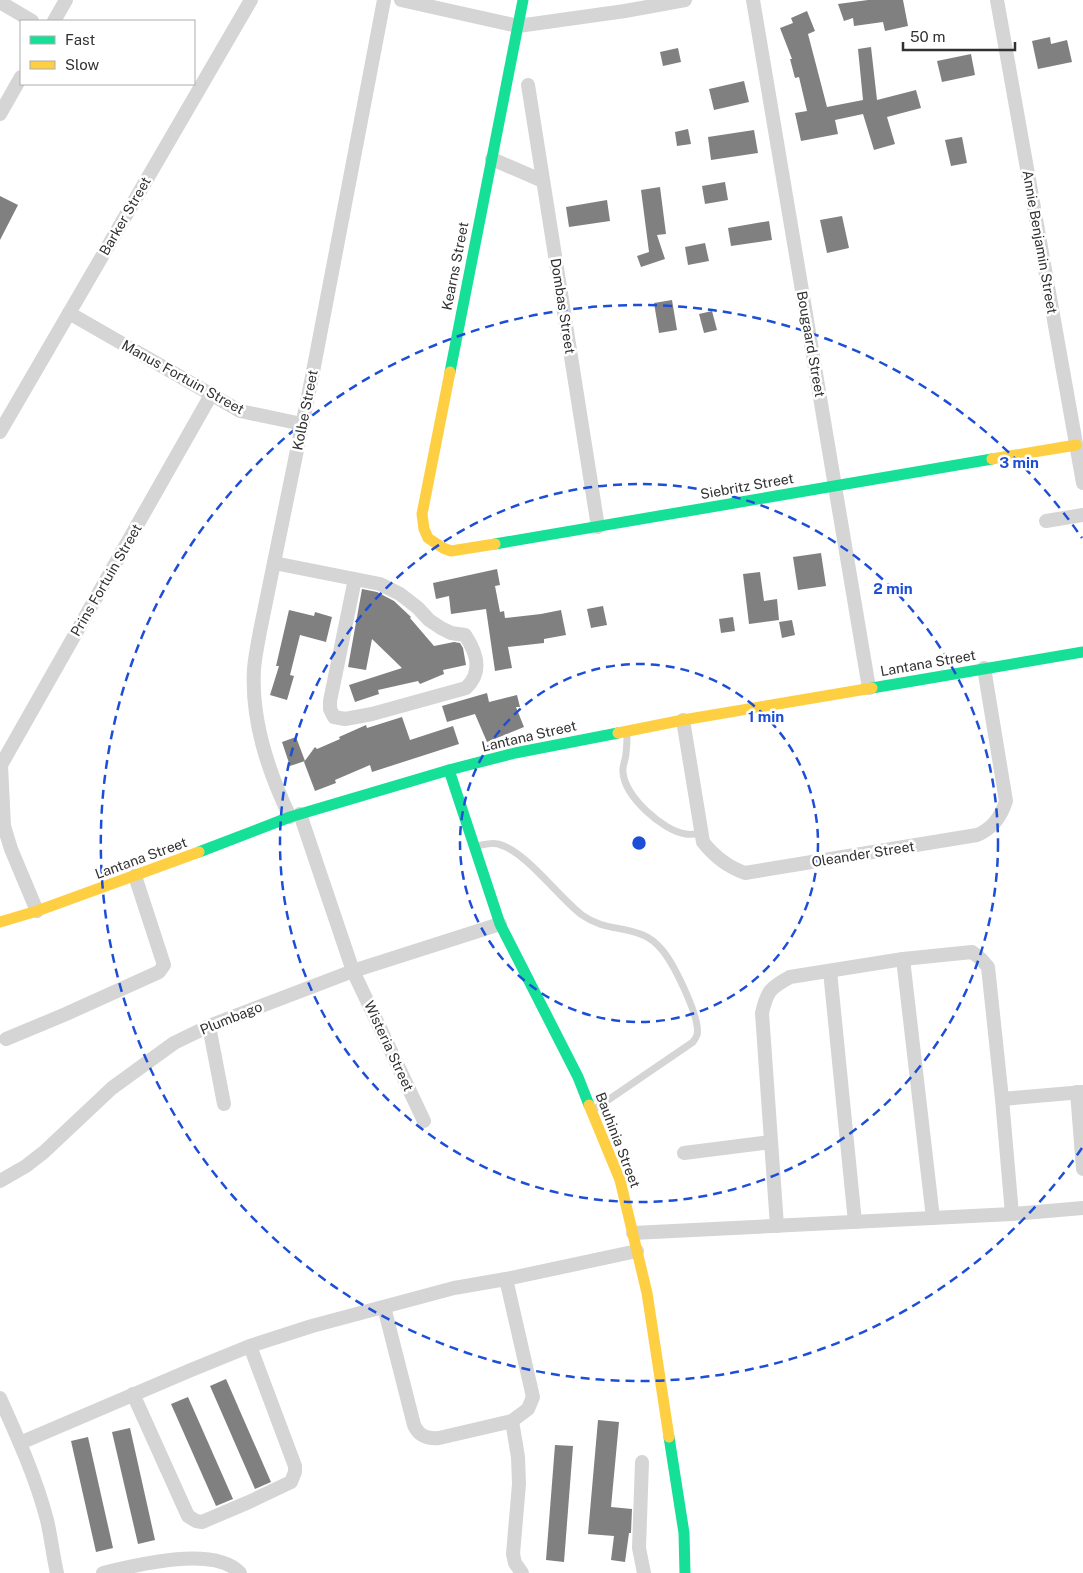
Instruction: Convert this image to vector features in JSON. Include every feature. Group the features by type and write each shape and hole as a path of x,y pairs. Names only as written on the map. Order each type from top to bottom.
{"street":[{"path":"55,20 66,0"},
{"name":"Barker Street","path":"0,432 251,0"},
{"name":"Kolbe Street","path":"295,815 273,778 261,742 255,703 254,669 384,0"},
{"path":"401,0 518,26 625,11 685,0"},
{"name":"Kearns Street","path":"426,538 422,528 422,514 523,0"},
{"name":"Bougaard Street","path":"753,0 869,688"},
{"name":"Annie Benjamin Street","path":"997,0 1083,483"},
{"path":"0,2 30,20"},
{"path":"0,114 20,79"},
{"name":"Dombas Street","path":"528,85 598,527"},
{"path":"492,159 543,181"},
{"name":"Manus Fortuin Street","path":"69,314 240,411 302,424"},
{"name":"Prins Fortuin Street","path":"1,765 211,395"},
{"name":"Siebritz Street","path":"426,538 436,546 451,551 1076,445"},
{"path":"1046,521 1083,515"},
{"path":"274,563 355,579 380,584 400,594 418,608 429,620 441,628 450,633 465,635 474,653 476,663 476,673 473,681 466,688 372,714 345,719 334,717 330,710 330,701 355,579"},
{"name":"Lantana Street","path":"0,922 37,911 135,876 295,815 449,770 515,753 683,720 1083,652"},
{"name":"Oleander Street","path":"683,720 703,842 711,852 733,868 745,873 977,835 988,830 1003,810 1006,801 984,668"},
{"path":"1,765 4,826 11,850 37,911"},
{"name":"Bauhinia Street","path":"449,770 500,924 578,1077 620,1180 647,1293 684,1533 685,1573"},
{"name":"Wisteria Street","path":"295,815 353,971 424,1121"},
{"path":"6,1039 75,1010 163,968 164,965 135,876"},
{"name":"Plumbago","path":"0,1181 26,1166 44,1152 112,1088 174,1043 209,1026 353,971 500,924"},
{"path":"776,1226 762,1013 766,996 773,986 790,977 972,952 981,958 988,967 1012,1214"},
{"path":"903,960 933,1218"},
{"path":"830,971 855,1222"},
{"path":"209,1026 224,1104"},
{"path":"1002,1099 1080,1092 1083,1169"},
{"path":"684,1153 771,1142"},
{"path":"633,1233 1012,1214 1083,1208"},
{"path":"20,1443 250,1346 312,1326 454,1288 637,1251"},
{"path":"384,1307 414,1425 422,1436 430,1439 439,1438 512,1421 528,1409 532,1397 506,1279"},
{"path":"133,1394 188,1516 202,1522 291,1482 295,1472 295,1466 250,1346"},
{"path":"0,1398 36,1486 47,1521 57,1573"},
{"path":"512,1421 520,1484 514,1554 516,1563 522,1573"},
{"path":"642,1462 639,1548 644,1573"},
{"path":"109,1572 171,1560 194,1558 234,1567 240,1573"}],"lane":[{"path":"627,730 626,753 622,773 630,792 654,818 672,830 686,834 702,833"},
{"path":"474,846 493,843 508,847 533,867 583,915 596,924 644,935 656,943 672,965 691,1003 697,1028 697,1035 693,1042 592,1112"}],"building":[{"path":"868,0 903,0 908,26 885,31 883,22 854,26 853,18 844,21 838,4"},
{"path":"807,11 815,31 808,34 827,107 863,100 858,49 871,47 877,100 916,90 921,108 887,117 895,144 874,150 863,114 835,120 838,134 801,141 795,113 807,111 799,77 795,78 790,59 792,59 780,28 793,23 791,18"},
{"path":"1050,37 1051,44 1067,40 1072,62 1038,69 1032,41"},
{"path":"678,48 681,62 663,66 660,52"},
{"path":"971,54 975,75 942,82 937,61"},
{"path":"744,81 749,102 714,110 709,89"},
{"path":"688,129 691,144 677,146 675,132"},
{"path":"754,130 758,153 711,160 708,137"},
{"path":"962,137 967,163 951,166 945,140"},
{"path":"725,182 728,200 705,204 702,186"},
{"path":"660,187 666,234 657,235 665,259 641,267 637,256 649,252 641,190"},
{"path":"0,196 18,205 0,240"},
{"path":"607,200 610,221 569,227 566,207"},
{"path":"842,216 849,248 827,253 820,220"},
{"path":"769,221 772,240 731,246 728,228"},
{"path":"705,243 709,261 688,265 685,247"},
{"path":"672,300 677,330 659,333 654,303"},
{"path":"712,311 717,330 704,333 699,314"},
{"path":"821,553 826,586 798,590 793,557"},
{"path":"497,569 500,585 495,586 500,612 504,611 505,618 561,610 566,635 544,639 544,643 508,647 512,668 495,671 486,609 451,614 449,596 436,599 433,583"},
{"path":"760,572 764,601 777,599 779,620 749,624 743,574"},
{"path":"362,589 377,592 394,601 411,617 434,646 454,642 460,643 463,648 466,665 443,670 444,674 420,684 418,681 378,690 379,694 355,702 349,685 402,668 372,639 366,670 348,667"},
{"path":"603,606 607,625 591,628 587,609"},
{"path":"289,610 314,616 315,612 332,617 326,642 300,635 290,675 294,676 287,700 270,695 279,666 276,666"},
{"path":"733,617 735,631 721,633 719,619"},
{"path":"792,620 795,635 782,638 779,622"},
{"path":"487,693 489,702 517,695 520,707 516,707 524,727 487,742 475,714 447,722 442,706"},
{"path":"402,717 410,740 453,726 459,744 372,772 370,765 335,780 336,783 315,791 304,762 315,747 317,749 366,725 367,728"},
{"path":"296,737 305,761 290,766 282,742"},
{"path":"226,1379 271,1482 255,1489 210,1386"},
{"path":"188,1397 233,1499 216,1506 171,1404"},
{"path":"598,1420 619,1422 611,1507 632,1509 631,1533 629,1533 625,1562 611,1560 614,1536 588,1534"},
{"path":"130,1428 155,1540 138,1544 112,1432"},
{"path":"88,1437 113,1548 96,1552 71,1441"},
{"path":"555,1445 573,1446 564,1562 546,1560"}],"traffic: fast":[{"path":"450,372 523,0"},
{"path":"495,544 992,459"},
{"path":"872,688 1083,652"},
{"path":"199,852 290,817 449,770 515,753 618,733"},
{"path":"449,770 500,924 578,1077 589,1105"},
{"path":"669,1437 684,1533 685,1573"}],"traffic: slow":[{"path":"450,372 422,514 424,529 428,538 451,551 495,544"},
{"path":"992,459 1076,445"},
{"path":"618,733 872,688"},
{"path":"0,922 37,911 199,852"},
{"path":"589,1105 620,1180 647,1293 669,1437"}]}
